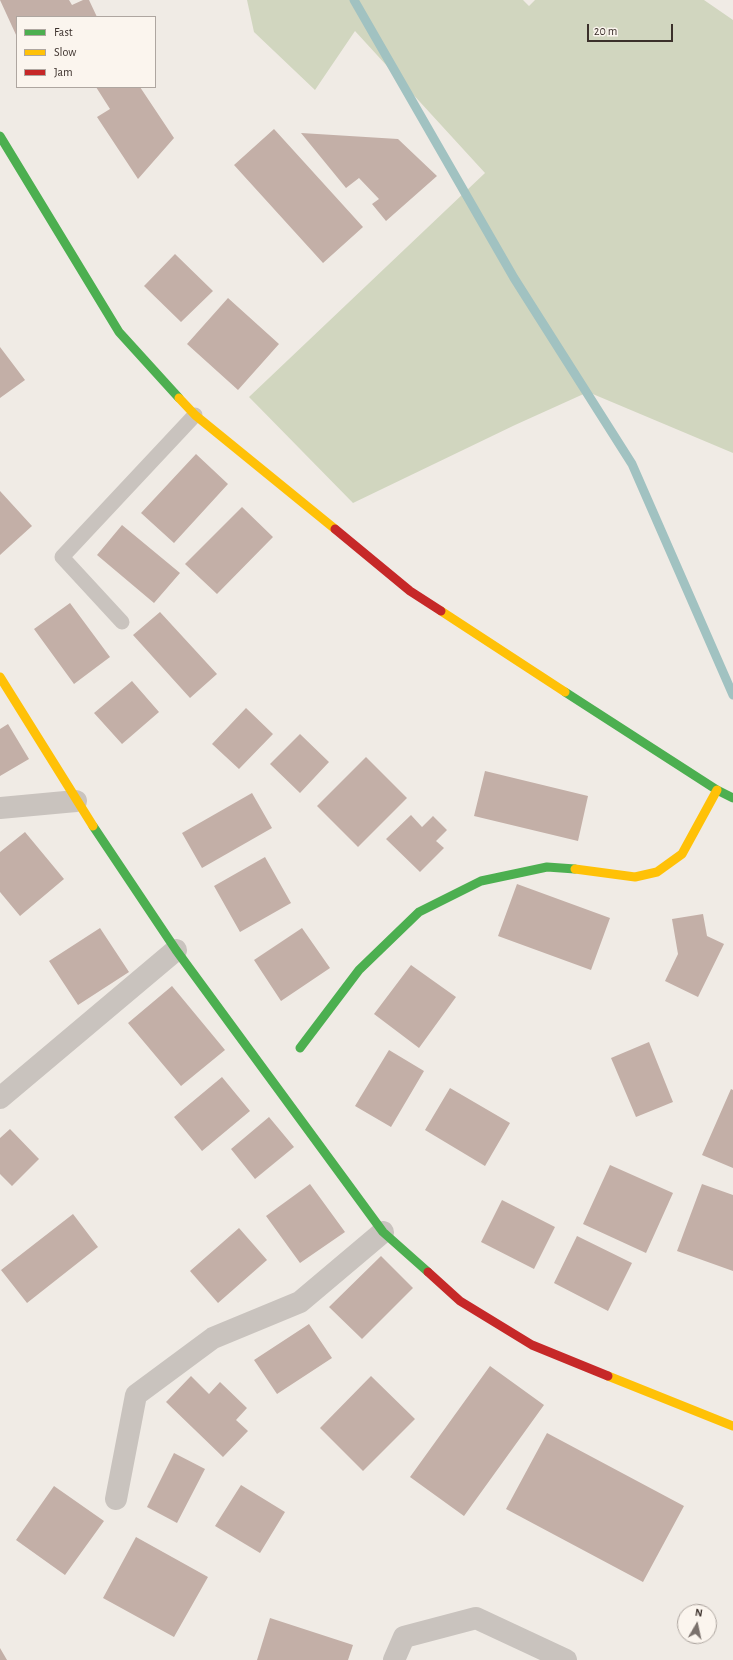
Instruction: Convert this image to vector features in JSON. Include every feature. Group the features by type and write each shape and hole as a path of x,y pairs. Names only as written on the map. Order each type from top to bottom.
{"street":[{"path":"0,136 119,332 195,415 410,592 717,790 733,798"},
{"path":"0,677 76,801 176,950 383,1232 460,1301 532,1345 733,1426"},
{"path":"300,1048 359,970 419,912 481,881 547,867 635,877 658,872 682,854 717,790"},
{"path":"0,808 76,801"},
{"path":"0,1098 176,950"},
{"path":"116,1499 136,1395 213,1338 300,1302 383,1232"},
{"path":"394,1660 404,1637 476,1618 566,1660"}],"lane":[{"path":"122,622 62,557 195,415"}],"green space":[{"path":"247,0 523,0 529,6 535,0 704,0 733,20 733,453 588,392 515,425 353,503 249,397 485,173 355,31 315,90 254,32"}],"building":[{"path":"0,0 69,0 72,5 83,0 89,0 97,16 16,16 16,35"},
{"path":"97,88 141,88 174,138 138,179 97,117 110,109"},
{"path":"274,129 363,227 323,263 234,165"},
{"path":"301,133 398,139 437,176 386,221 372,204 379,199 359,178 346,188"},
{"path":"175,254 213,291 181,322 144,286"},
{"path":"228,298 279,344 238,390 187,344"},
{"path":"0,347 25,380 0,398"},
{"path":"196,454 228,484 174,543 141,513"},
{"path":"0,491 32,526 0,555"},
{"path":"242,507 273,537 217,594 185,564"},
{"path":"122,525 180,573 154,603 97,555"},
{"path":"70,603 110,657 74,684 34,629"},
{"path":"160,612 217,674 190,698 133,635"},
{"path":"132,681 159,712 122,744 94,713"},
{"path":"246,708 273,734 239,769 212,744"},
{"path":"8,724 29,759 0,776 0,729"},
{"path":"300,734 329,762 300,793 270,764"},
{"path":"366,757 407,798 358,847 317,806"},
{"path":"485,771 588,796 578,841 474,816"},
{"path":"252,793 272,828 202,868 182,833"},
{"path":"411,815 422,827 433,816 447,830 436,841 444,848 420,872 386,839"},
{"path":"25,832 64,879 20,916 0,892 0,852"},
{"path":"265,857 291,903 240,932 214,886"},
{"path":"517,884 610,918 591,970 498,936"},
{"path":"703,914 707,936 724,944 698,997 665,981 678,954 672,919"},
{"path":"100,928 129,972 78,1005 49,961"},
{"path":"302,928 330,968 281,1001 254,960"},
{"path":"411,965 456,997 419,1048 374,1014"},
{"path":"172,986 225,1050 181,1086 128,1023"},
{"path":"649,1042 673,1102 636,1117 611,1058"},
{"path":"389,1050 424,1071 391,1127 355,1106"},
{"path":"222,1077 250,1111 202,1151 174,1117"},
{"path":"450,1088 510,1123 485,1166 425,1130"},
{"path":"731,1089 733,1090 733,1168 702,1155"},
{"path":"269,1117 294,1147 255,1179 231,1149"},
{"path":"10,1129 39,1159 12,1186 0,1174 0,1138"},
{"path":"610,1165 673,1193 646,1253 583,1224"},
{"path":"310,1184 345,1232 300,1263 266,1216"},
{"path":"702,1184 733,1195 733,1271 677,1251"},
{"path":"502,1200 555,1227 534,1269 481,1242"},
{"path":"73,1214 98,1247 27,1303 1,1270"},
{"path":"239,1228 267,1260 218,1303 190,1271"},
{"path":"577,1236 632,1263 608,1311 554,1283"},
{"path":"381,1256 413,1288 362,1339 329,1307"},
{"path":"309,1324 332,1358 277,1394 254,1360"},
{"path":"490,1366 544,1405 464,1516 410,1477"},
{"path":"191,1376 209,1394 220,1382 247,1408 236,1420 248,1431 223,1457 166,1402"},
{"path":"371,1376 415,1419 363,1471 320,1428"},
{"path":"547,1433 684,1506 643,1582 506,1509"},
{"path":"174,1453 205,1469 177,1523 147,1507"},
{"path":"241,1485 285,1512 260,1553 215,1526"},
{"path":"54,1486 104,1521 65,1575 16,1540"},
{"path":"136,1537 208,1577 174,1637 103,1598"},
{"path":"270,1618 353,1645 348,1660 257,1660"},
{"path":"0,1648 7,1660 0,1660"}],"waterway":[{"path":"354,0 514,278 632,464 733,695"}],"traffic: fast":[{"path":"0,136 119,332 179,398"},
{"path":"565,692 717,790 733,798"},
{"path":"93,826 176,950 383,1232 428,1272"},
{"path":"300,1048 359,970 419,912 481,881 547,867 575,869"}],"traffic: slow":[{"path":"179,398 195,415 335,529"},
{"path":"441,611 565,692"},
{"path":"0,677 93,826"},
{"path":"575,869 635,877 657,872 682,854 717,790"},
{"path":"608,1376 733,1426"}],"traffic: jam":[{"path":"335,529 410,591 441,611"},
{"path":"428,1272 460,1301 532,1345 608,1376"}]}
